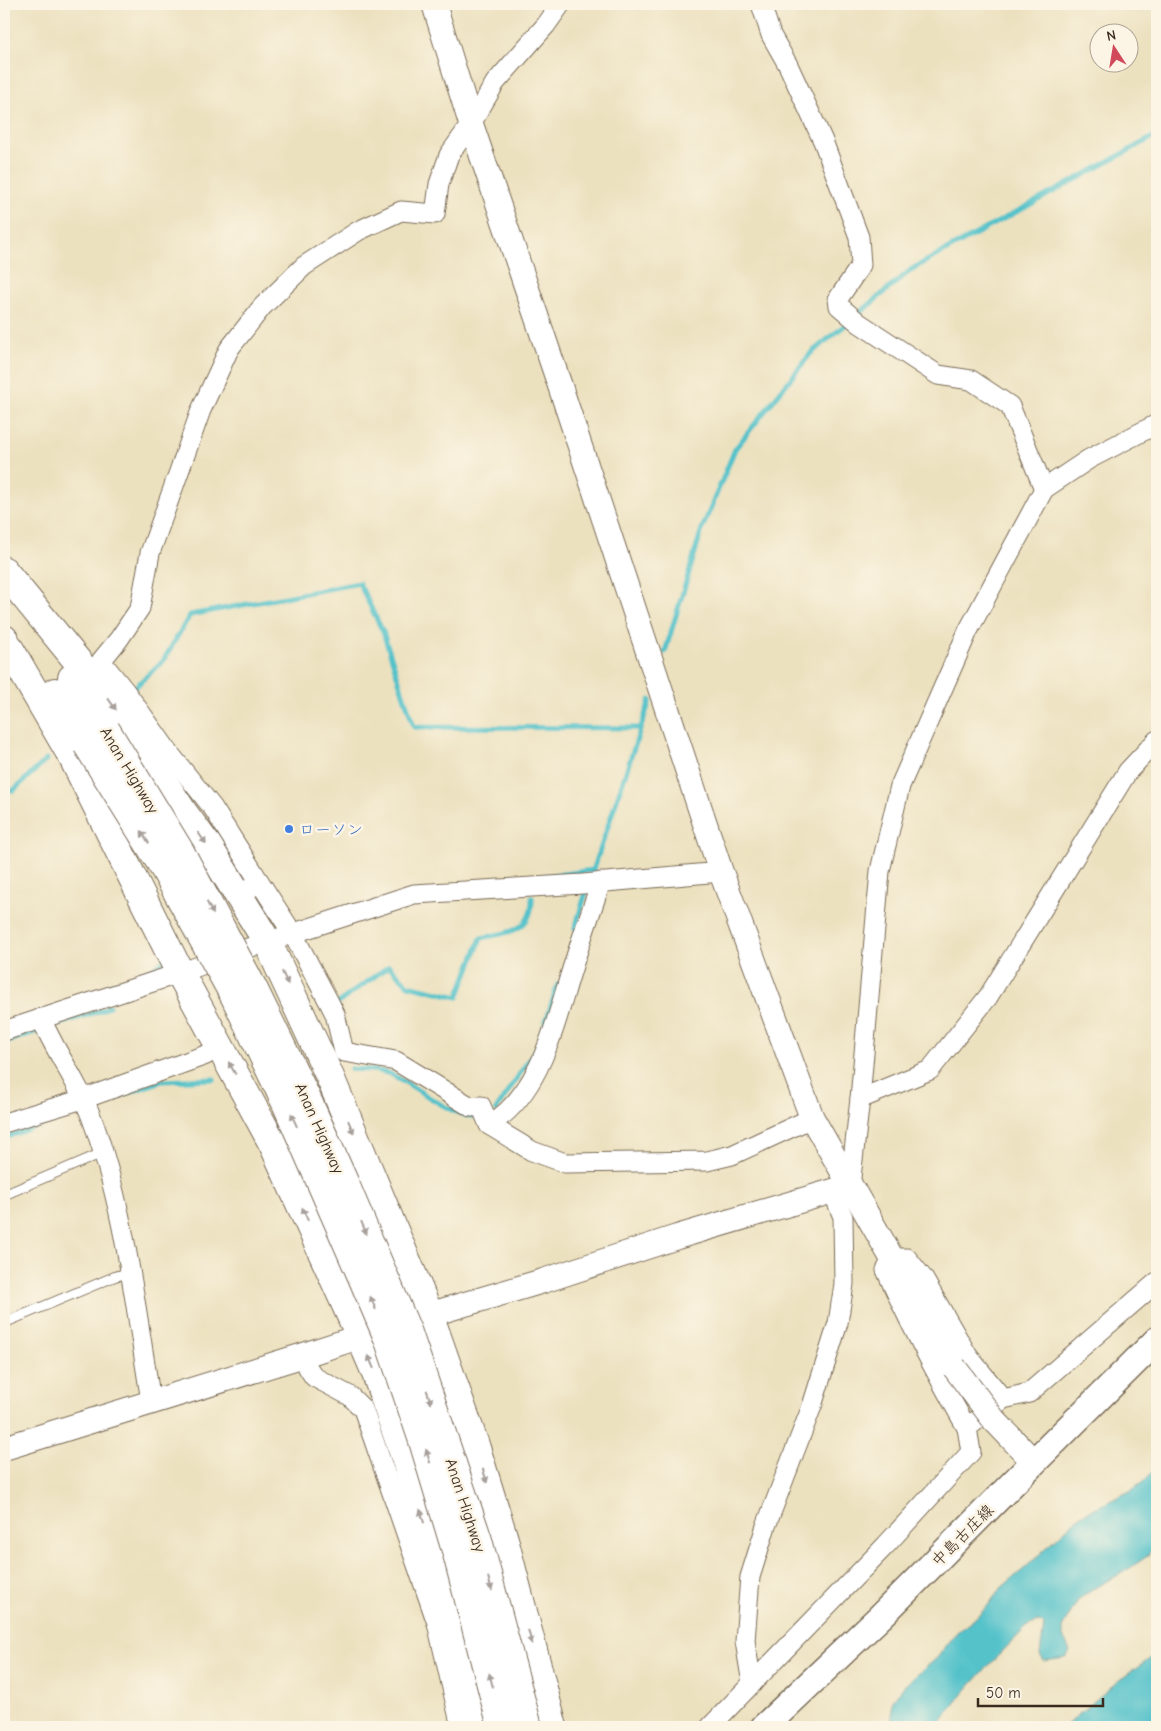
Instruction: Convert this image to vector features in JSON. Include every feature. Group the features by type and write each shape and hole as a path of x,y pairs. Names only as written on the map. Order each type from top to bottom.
{"highway":[{"path":"4,571 110,701 183,812 208,846 249,889 281,938 330,1077 429,1314 476,1448 504,1539 553,1727"},
{"name":"Anan Highway","path":"4,577 97,737 164,868 235,997 286,1103 351,1251 388,1338 422,1438 457,1554 502,1727"},
{"name":"Anan Highway","path":"4,621 48,682 97,737 181,853 254,990 305,1095 349,1192 408,1333 475,1531 528,1727"},
{"path":"4,639 73,758 180,973 273,1144 360,1336 375,1371 406,1460 463,1662 476,1727"}],"main road":[{"name":"中島古庄線","path":"764,1727 881,1616 1157,1340"}],"street":[{"path":"434,4 471,124 721,872 812,1118 841,1188 893,1258 954,1367 998,1409"},
{"path":"249,889 213,808 100,660 119,639 140,608 150,553 201,410 229,349 262,307 304,266 358,231 401,212 435,214 439,184 449,155 471,124 495,83 546,26 561,4"},
{"path":"762,4 771,35 788,65 823,141 859,237 861,265 838,299 839,306 859,323 938,375 971,380 1010,406 1044,489"},
{"path":"752,1684 745,1641 750,1576 766,1526 812,1406 838,1323 844,1284 841,1188 860,1099 880,871 900,786 968,631 1044,489 1090,459 1157,424"},
{"path":"860,1099 930,1070 988,997 1128,771 1157,740"},
{"path":"4,1031 44,1025 230,954 414,894 593,883 721,872"},
{"path":"486,1119 504,1117 513,1107 539,1068 593,883"},
{"path":"281,938 332,1009 344,1052 396,1061 471,1107 481,1106 486,1119 532,1151 565,1164 707,1161 732,1155 812,1118"},
{"path":"44,1025 86,1105 118,1205 151,1401"},
{"path":"4,1123 86,1105 206,1055"},
{"path":"4,1448 304,1355 429,1314 544,1281 677,1236 841,1188"},
{"path":"893,1258 907,1258 923,1278 998,1409 1034,1462"},
{"path":"710,1727 879,1552 971,1452 967,1428 938,1376 892,1285 886,1270 893,1258"},
{"path":"967,1428 1029,1393 1157,1282"},
{"path":"304,1355 308,1368 314,1377 350,1396 363,1409 437,1623 461,1727"}],"lane":[{"path":"4,1195 102,1153"},
{"path":"4,1322 116,1276 130,1273"}],"water":[{"path":"1157,1467 1157,1543 1146,1557 1079,1599 1063,1626 1063,1637 1070,1651 1066,1658 1044,1661 1040,1655 1044,1625 1039,1622 1029,1625 981,1674 937,1727 890,1727 892,1703 896,1696 905,1685 937,1658 957,1632 986,1608 1001,1588 1081,1515 1132,1490 1143,1482"},
{"path":"1157,1654 1157,1727 1064,1727 1118,1681"}],"waterway":[{"path":"856,316 912,269 1157,135"},
{"path":"665,652 702,529 735,449 811,353 850,321"},
{"path":"133,689 163,661 190,615 359,583 383,632 414,727 641,728"},
{"path":"590,880 650,700"},
{"path":"4,792 14,790 47,759"},
{"path":"533,878 593,870"},
{"path":"575,928 587,889"},
{"path":"335,1005 389,966 408,985 458,997 481,938 510,932 524,924 531,909 532,897"},
{"path":"108,986 149,971 165,960"},
{"path":"496,1110 538,1046 558,984"},
{"path":"49,1027 109,1006"},
{"path":"4,1043 41,1030"},
{"path":"351,1069 386,1072 461,1114 481,1115"},
{"path":"103,1102 162,1081 214,1079"},
{"path":"4,1138 83,1109"}],"place":[{"name":"ローソン","path":"289,829"}]}
